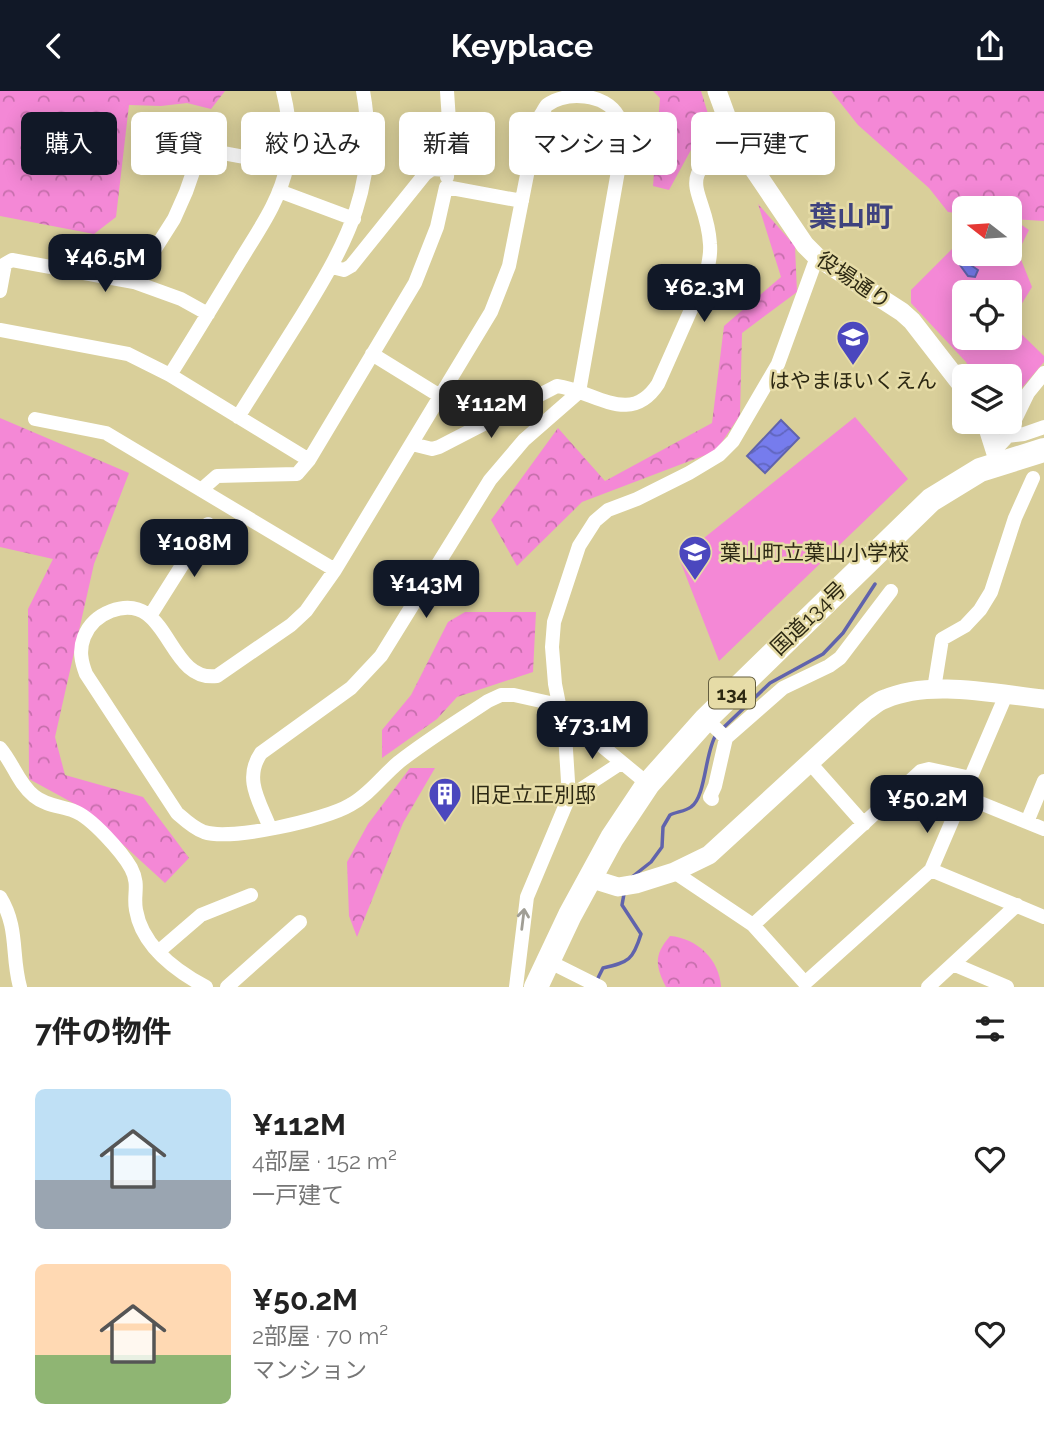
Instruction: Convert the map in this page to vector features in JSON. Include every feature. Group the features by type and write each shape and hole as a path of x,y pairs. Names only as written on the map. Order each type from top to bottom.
{"highway":[{"name":"国道134号","path":"536,987 589,878 648,784 718,730 931,500 1001,449 1044,450"}],"street":[{"path":"283,91 286,112"},
{"path":"238,417 332,267 354,219 369,149 368,115 363,91"},
{"path":"447,91 448,112"},
{"name":"役場通り","path":"717,91 725,112"},
{"path":"270,828 253,784 252,773 261,753 351,688 381,656 504,461 579,392 624,137 620,118 610,105 595,96 577,93 561,96 548,105 538,119 509,267 491,312 319,595 291,625 217,676 201,675 186,666 160,626 150,616 128,608 100,616 88,628 81,644 81,660 86,674 168,801 187,823 202,832 217,835 237,834 270,828 335,813 353,804 408,755 500,695 514,695 550,703 560,709 648,784"},
{"path":"134,282 174,219 201,149 241,156"},
{"path":"170,375 265,220 284,175"},
{"path":"332,267 344,270 351,266 424,175"},
{"path":"201,490 217,477 298,474 309,460 415,283 437,227 447,175"},
{"path":"412,443 432,449 439,447 557,386 624,406 637,404 651,395 705,278 709,261 710,244 695,193 697,175"},
{"name":"役場通り","path":"758,175 805,245 817,257 902,312 952,373"},
{"path":"446,187 522,201"},
{"path":"279,191 354,219"},
{"path":"516,987 527,897 569,797 565,734 552,647 554,622 579,546 594,521 608,510 689,473 719,455 733,441 778,364 817,257"},
{"path":"0,291 5,264 12,260 134,282 181,299 208,314"},
{"path":"0,330 128,354 170,375 309,460"},
{"path":"372,354 440,396"},
{"path":"1001,449 1028,393 1044,373"},
{"path":"35,419 106,433 335,570"},
{"path":"1001,449 1024,434 1044,427"},
{"path":"993,434 1001,449"},
{"path":"933,688 942,639 965,626 980,610 991,591 1014,518 1033,478"},
{"path":"150,616 208,524"},
{"path":"712,799 710,797 715,786 718,730 777,692 839,659 891,591"},
{"path":"589,878 618,887 636,884 674,872 709,855 866,711 884,699 933,688 1044,699"},
{"path":"674,872 753,925 804,985 931,870 1006,695"},
{"path":"0,748 16,776 32,795 43,802 76,811 90,819 130,867 138,885 135,908 142,929 158,952 177,971 206,987"},
{"path":"569,797 621,763"},
{"path":"810,763 864,824"},
{"path":"753,925 921,771 929,769 971,778"},
{"path":"1027,822 1044,781"},
{"path":"963,796 1044,829"},
{"path":"931,870 1044,916"},
{"path":"158,952 201,915 251,895"},
{"path":"0,897 8,910 15,937 20,987"},
{"path":"928,987 1017,905"},
{"path":"227,987 300,922"},
{"path":"548,961 596,985"},
{"path":"953,964 1007,987"}],"green space":[{"path":"0,91 225,91 211,109 187,103 161,106 129,105 116,217 94,234 0,216"},
{"path":"653,91 701,91 707,112 691,112 691,150 669,190 653,186 654,175 677,175 677,112 659,112 660,98"},
{"path":"831,91 1044,91 1044,221 1022,220 1022,196 952,196 952,212 948,212 929,188 858,125"},
{"path":"758,204 795,246 797,292 742,333 740,415 716,451 582,502 517,566 491,520 558,428 605,481 712,423 724,326 781,277"},
{"path":"1022,225 1029,230 1022,244"},
{"path":"952,249 952,266 1022,266 1022,262 1032,287 1022,303 1022,280 952,280 952,347 911,303 911,290"},
{"path":"1022,335 1044,356 1044,362 1022,388 1022,364 966,362 955,350 1022,350"},
{"path":"855,417 908,479 719,661 679,558"},
{"path":"0,418 129,473 94,564 55,737 65,775 143,797 189,858 165,883 84,809 29,779 28,609 53,559 0,547"},
{"path":"465,612 536,612 533,672 457,697 437,719 382,758 382,730 411,695 448,622"},
{"path":"410,768 435,768 403,823 357,937 349,916 347,862 368,824"},
{"path":"670,936 689,941 705,952 716,968 721,987 666,987 658,960 661,949"}],"water":[{"path":"961,266 972,266 978,270 975,277 968,276"},
{"path":"781,420 799,438 765,473 747,456"}],"waterway":[{"path":"722,729 770,683 823,654 843,633 875,584"},
{"path":"632,877 651,862 662,847 663,827 670,815 689,808 696,802 716,735"},
{"path":"597,980 603,968 629,959 641,934 622,905 624,894"}],"place":[{"name":"はやまほいくえん","path":"853,367"},
{"name":"葉山町立葉山小学校","path":"695,582"},
{"name":"旧足立正別邸","path":"445,824"}],"district":[{"name":"葉山町","path":"851,216"}]}
